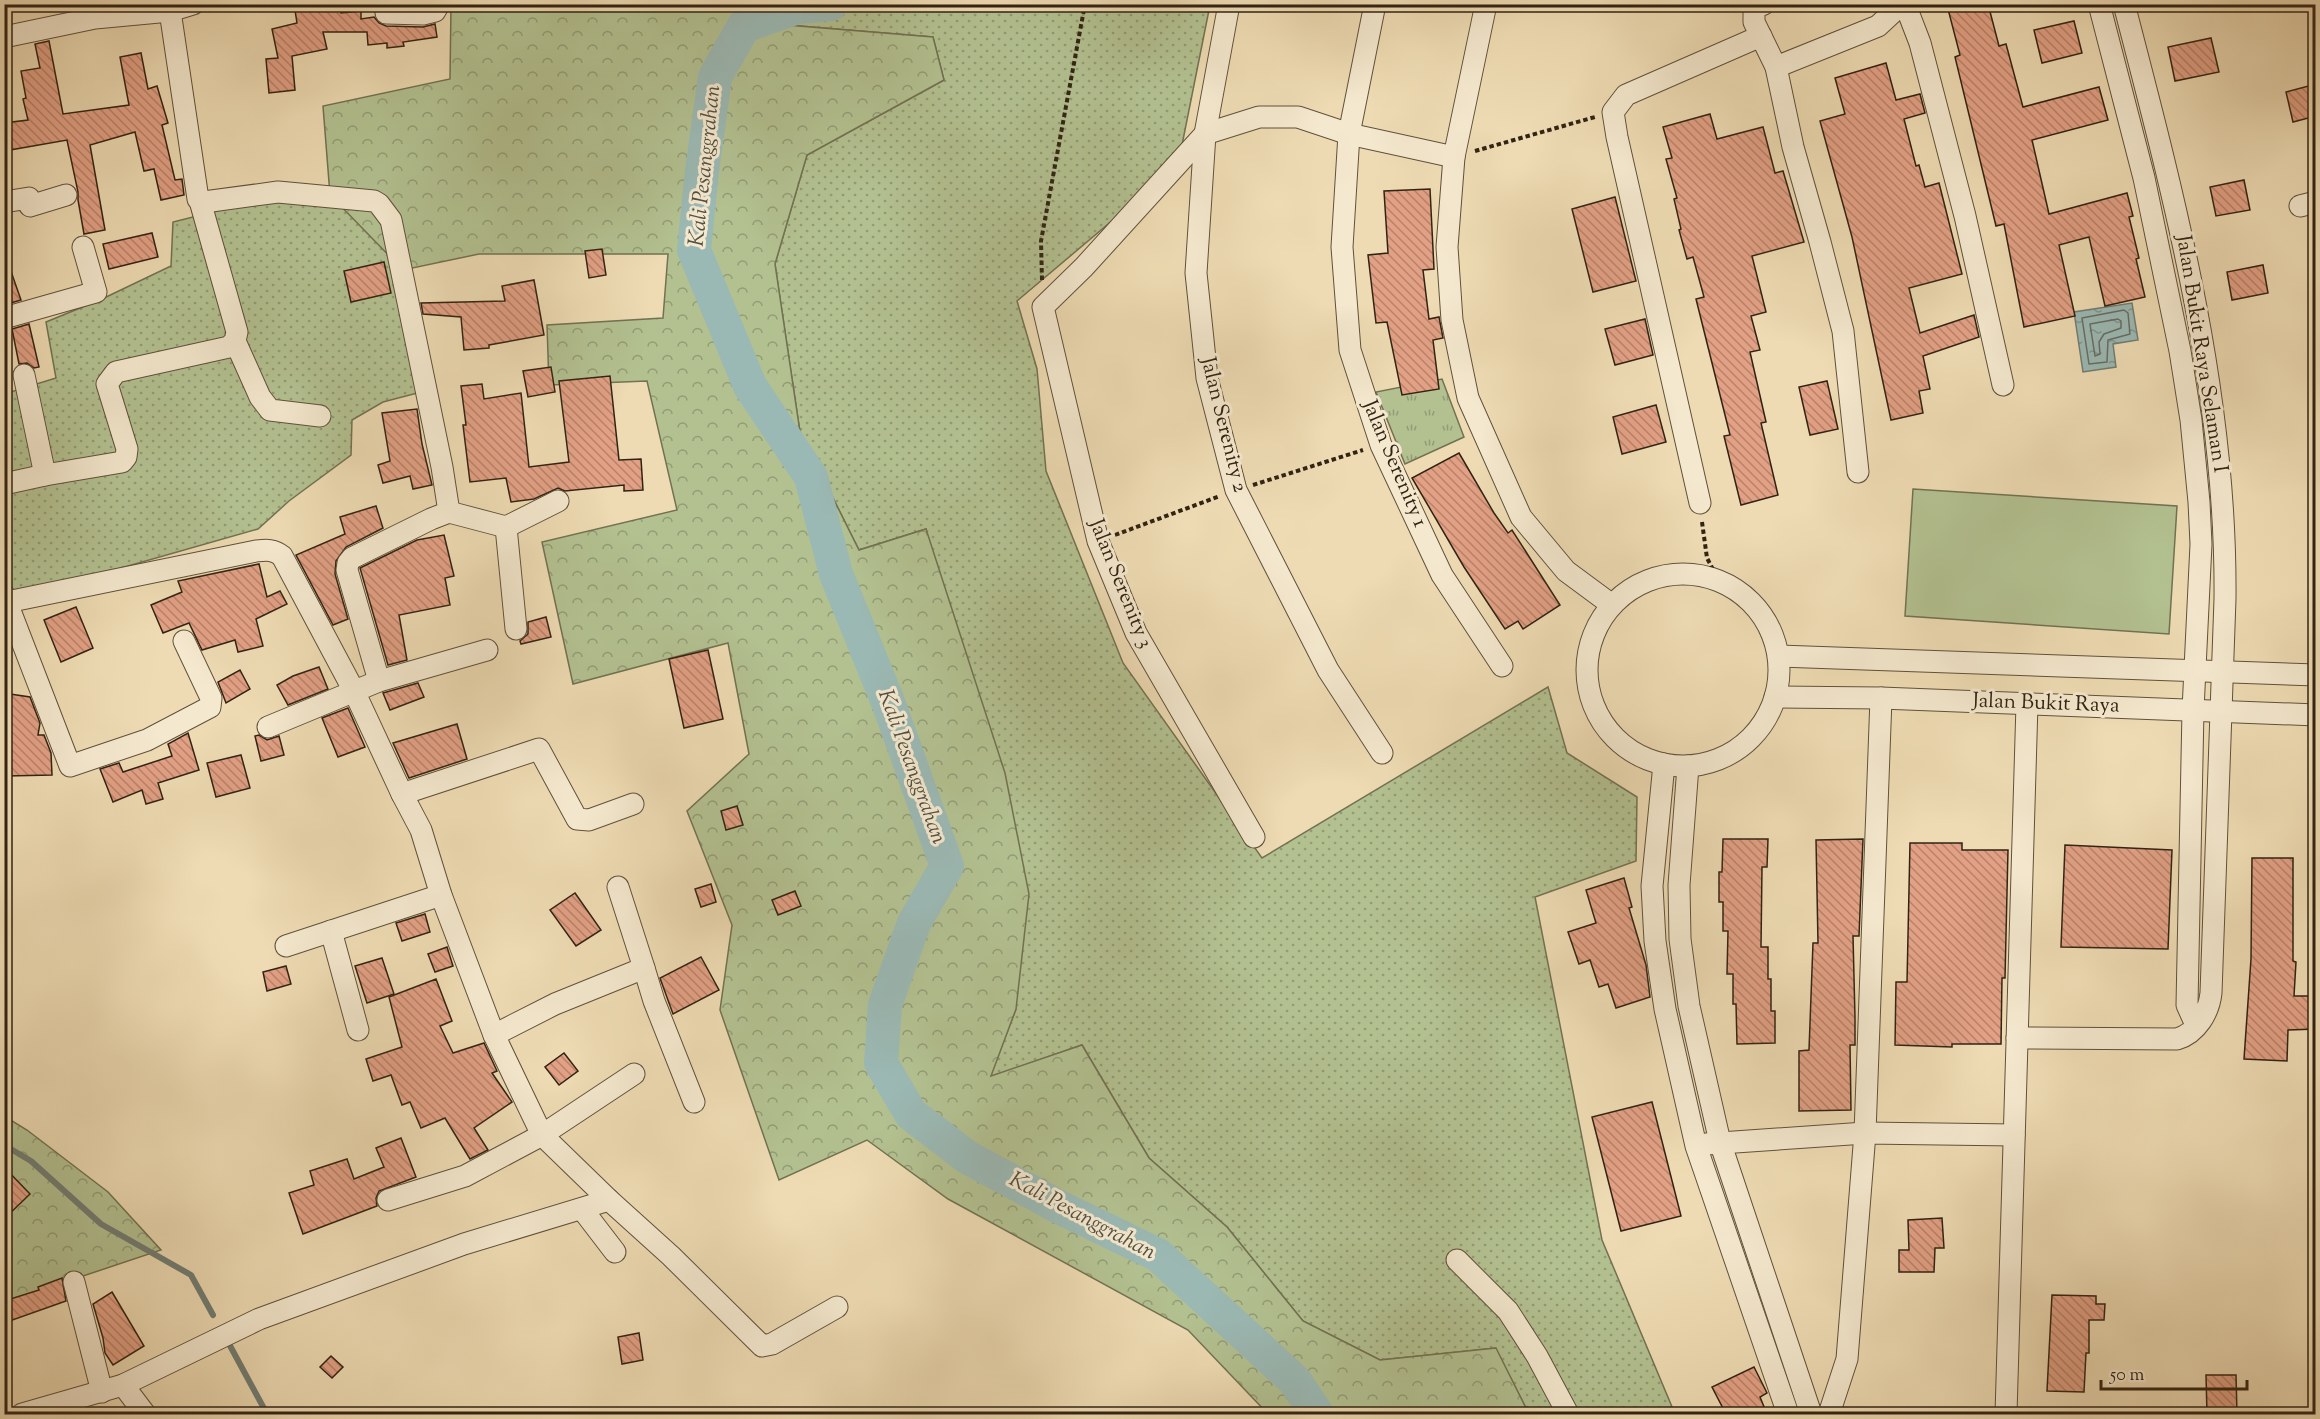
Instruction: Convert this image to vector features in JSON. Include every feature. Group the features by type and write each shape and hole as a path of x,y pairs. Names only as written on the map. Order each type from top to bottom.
{"street":[{"path":"4,37 93,11 170,11 193,4"},
{"path":"386,13 423,14 435,11 439,4"},
{"name":"Jalan Serenity 2","path":"1229,4 1205,134 1196,273 1207,378 1236,490 1328,670 1382,753"},
{"name":"Jalan Serenity 1","path":"1375,4 1349,134 1342,247 1350,350 1381,445 1442,575 1502,666"},
{"path":"1486,4 1454,157 1447,247 1452,320 1468,398 1521,517 1566,571 1612,605"},
{"path":"1776,67 1878,26 1892,13 1895,4"},
{"path":"1905,4 1920,44 1965,216 2003,385"},
{"name":"Jalan Bukit Raya Selaman I","path":"2101,5 2144,178 2180,351 2199,501 2200,544 2193,710 2187,1005 2196,1025 2206,1013 2211,993 2226,544 2215,418 2183,236 2124,4"},
{"path":"1757,6 1754,22 1776,67 1793,147 1843,331 1858,472"},
{"path":"4,484 122,462 126,457 127,449 107,384 116,372 229,347 235,341 237,332 200,201 196,196 170,11"},
{"path":"1700,503 1613,112 1626,95 1761,36"},
{"path":"1043,307 1084,267 1205,134 1259,117 1298,117 1349,134 1454,157"},
{"path":"200,201 278,192 374,201 388,214 440,456 449,512"},
{"path":"4,202 29,198 30,206 66,195"},
{"path":"2158,242 2183,236"},
{"path":"4,318 96,292 83,247"},
{"name":"Jalan Serenity 3","path":"1043,307 1102,551 1136,633 1254,837"},
{"path":"235,341 260,397 270,410 320,416"},
{"path":"24,375 45,475"},
{"path":"379,681 347,570 352,558 449,512 506,527 558,501"},
{"path":"506,527 516,629"},
{"path":"184,641 211,698 210,707 147,740 70,766 6,599 256,551 272,550 282,556 354,691 421,830 441,895 494,1035 542,1135 609,1200 672,1256 762,1346 772,1344 837,1307"},
{"path":"1691,574 1719,581 1748,598 1768,624 1779,656 1779,676 1775,697 1763,724 1743,745 1717,760 1688,766 1664,764 1634,753 1610,732 1593,705 1586,674 1588,649 1597,626 1612,605 1634,587 1662,576 1691,574"},
{"path":"268,727 379,681 487,650"},
{"name":"Jalan Bukit Raya","path":"1779,656 2316,675"},
{"name":"Jalan Bukit Raya","path":"1775,697 1881,698 2316,715"},
{"path":"1829,1414 1847,1359 1865,1133 1881,698"},
{"path":"2006,1414 2026,704"},
{"path":"402,794 539,749 577,819 589,820 633,804"},
{"path":"1664,764 1652,886 1655,942 1665,1009 1696,1146 1788,1414"},
{"path":"1688,766 1679,885 1680,939 1689,1006 1720,1142 1811,1414"},
{"path":"618,887 654,1001 694,1102"},
{"path":"286,946 441,895"},
{"path":"331,931 358,1030"},
{"path":"494,1035 555,1004 644,968"},
{"path":"2017,1038 2165,1041 2186,1037 2196,1025"},
{"path":"388,1200 465,1176 542,1135 634,1074"},
{"path":"1696,1146 1720,1142 1865,1133 2014,1135"},
{"path":"22,1414 123,1384 259,1319 464,1244 609,1200"},
{"path":"582,1209 615,1252"},
{"path":"1457,1260 1508,1311 1537,1356 1568,1414"},
{"path":"74,1282 102,1392"},
{"path":"123,1384 145,1414"}],"path":[{"path":"1043,307 1041,241 1085,4"},
{"path":"1454,157 1613,112"},
{"path":"1700,503 1707,558 1719,581"}],"green space":[{"path":"451,5 791,5 787,25 933,37 944,80 807,155 775,264 800,432 859,550 926,529 1005,773 1029,894 1016,1009 991,1076 1082,1045 1149,1158 1227,1227 1303,1321 1380,1360 1496,1348 1529,1414 1268,1414 1188,1330 948,1199 867,1140 779,1180 720,1010 732,925 687,811 749,754 728,643 573,684 542,542 677,510 647,381 549,385 547,325 663,318 668,254 479,254 403,270 330,195 323,106 450,79"},
{"path":"791,5 1210,5 1178,165 1017,301 1037,369 1046,471 1123,663 1262,858 1548,687 1567,753 1637,797 1636,861 1535,897 1602,1240 1675,1414 1529,1414 1495,1348 1380,1360 1303,1321 1227,1227 1149,1158 1082,1045 990,1077 1016,1009 926,529 859,550 800,432 775,264 807,155 944,80 933,37 787,25"},
{"path":"276,196 375,202 429,390 383,402 352,420 351,455 289,501 258,529 121,568 6,594 4,394 56,378 46,322 102,299 171,266 173,222"},
{"path":"1442,379 1464,437 1405,464 1376,392"},
{"path":"1913,489 2177,506 2169,634 1905,616"},
{"path":"4,1116 27,1130 108,1192 161,1250 5,1302"}],"water":[{"path":"2132,303 2138,340 2113,344 2116,367 2083,372 2074,312"}],"building":[{"path":"294,4 341,7 341,13 361,11 361,19 374,17 386,26 423,27 435,24 437,37 403,42 404,46 387,48 387,43 368,45 367,32 323,32 327,49 292,56 295,90 269,93 266,59 278,58 272,29 297,23"},
{"path":"1964,4 1988,4 1999,46 2006,44 2023,107 2099,87 2108,120 2032,140 2049,214 2127,193 2133,216 2129,217 2139,258 2136,259 2145,297 2105,306 2089,237 2059,245 2075,316 2024,327 2004,224 1996,226 1955,57 1960,55 1948,9"},
{"path":"2074,21 2082,53 2042,63 2034,30"},
{"path":"2211,38 2219,72 2175,81 2168,47"},
{"path":"49,41 63,114 129,105 120,57 141,53 148,89 157,86 168,123 162,125 175,180 182,179 184,195 161,200 154,169 144,171 135,132 90,145 105,230 84,234 67,140 4,151 4,123 28,120 23,99 26,98 21,71 40,68 35,44"},
{"path":"1886,63 1896,100 1920,94 1925,113 1904,119 1916,166 1919,165 1925,187 1939,183 1962,274 1909,288 1920,333 1974,315 1979,337 1923,356 1930,389 1919,391 1923,413 1891,420 1852,237 1820,121 1845,114 1835,78"},
{"path":"2316,84 2316,116 2293,122 2286,92"},
{"path":"1710,114 1717,139 1763,127 1775,173 1783,171 1804,242 1752,256 1766,312 1751,316 1760,350 1750,352 1766,422 1761,423 1778,495 1741,505 1724,436 1730,435 1696,299 1704,297 1693,257 1687,259 1679,230 1681,229 1674,199 1677,198 1666,159 1672,158 1663,127"},
{"path":"2244,180 2250,210 2216,216 2210,187"},
{"path":"1430,189 1434,269 1423,270 1429,319 1439,317 1443,338 1433,340 1439,389 1402,395 1387,322 1376,323 1368,255 1388,253 1384,191"},
{"path":"1615,197 1636,281 1593,292 1572,209"},
{"path":"152,233 158,257 109,269 103,244"},
{"path":"602,249 606,275 589,278 585,251"},
{"path":"4,260 7,260 21,300 4,305"},
{"path":"384,262 391,293 351,302 344,271"},
{"path":"2263,265 2268,293 2232,300 2227,272"},
{"path":"534,280 544,335 489,345 489,348 464,350 461,317 423,314 421,303 505,301 502,286"},
{"path":"1645,319 1653,355 1615,365 1605,329"},
{"path":"29,324 39,367 34,368 27,363 19,364 12,329"},
{"path":"551,367 555,392 528,397 523,371"},
{"path":"610,376 619,460 641,459 643,490 624,491 624,485 565,491 558,488 534,499 511,502 506,478 470,482 461,386 482,384 484,399 521,393 529,467 569,462 559,381"},
{"path":"1827,381 1838,429 1810,435 1799,387"},
{"path":"1656,405 1666,442 1622,454 1613,417"},
{"path":"417,409 422,444 432,485 413,489 410,476 383,483 378,465 390,461 382,413"},
{"path":"1459,453 1494,513 1508,533 1512,530 1560,605 1523,629 1518,621 1505,629 1464,567 1412,478"},
{"path":"376,506 383,528 346,547 336,561 335,574 348,619 333,625 296,555 345,534 340,517"},
{"path":"444,535 454,576 445,578 450,605 399,615 407,660 388,665 360,568 417,540"},
{"path":"259,564 267,597 280,591 287,604 256,619 263,646 238,652 235,640 202,650 189,623 163,633 151,605 182,592 178,581"},
{"path":"76,607 93,648 61,662 44,620"},
{"path":"546,617 551,637 521,644 520,641 528,634 528,622"},
{"path":"708,650 723,719 684,728 669,659"},
{"path":"319,667 328,689 288,705 277,685 293,676"},
{"path":"240,670 250,689 226,703 218,682"},
{"path":"418,683 424,697 390,710 383,693"},
{"path":"10,694 30,697 40,723 38,735 44,735 51,753 52,775 6,776 4,730"},
{"path":"348,708 365,747 338,757 322,718"},
{"path":"457,724 467,759 409,778 393,743"},
{"path":"188,733 199,770 158,783 163,799 146,804 142,790 113,802 100,769 119,763 123,772 172,756 168,744"},
{"path":"259,735 267,740 279,736 284,755 261,761 255,736"},
{"path":"241,755 250,788 216,797 207,763"},
{"path":"737,806 743,825 726,830 721,811"},
{"path":"1723,839 1768,839 1767,867 1762,867 1761,947 1768,947 1771,1011 1775,1011 1775,1043 1737,1044 1733,974 1727,974 1728,931 1723,931 1723,902 1719,902 1719,872 1722,872"},
{"path":"1863,839 1859,936 1853,936 1855,1045 1850,1045 1851,1110 1799,1111 1799,1051 1809,1050 1813,943 1818,943 1816,840"},
{"path":"1910,843 1962,843 1962,850 2008,850 2001,1044 1952,1044 1952,1047 1895,1045 1896,982 1907,982"},
{"path":"2065,845 2172,850 2168,949 2061,947"},
{"path":"2252,858 2293,858 2293,961 2296,962 2294,996 2316,996 2316,1029 2288,1030 2287,1061 2244,1059 2251,959"},
{"path":"1624,878 1632,907 1629,908 1646,965 1650,997 1616,1008 1608,984 1599,987 1590,960 1579,964 1568,932 1596,923 1586,890"},
{"path":"711,884 716,902 701,907 695,889"},
{"path":"795,891 801,906 778,915 772,900"},
{"path":"575,893 601,930 576,946 550,910"},
{"path":"425,914 430,932 402,941 396,923"},
{"path":"447,947 453,966 435,972 428,954"},
{"path":"701,957 719,990 673,1014 660,978"},
{"path":"382,958 394,994 367,1003 355,966"},
{"path":"286,966 291,984 267,991 263,972"},
{"path":"436,979 452,1021 440,1026 453,1053 484,1043 497,1071 492,1073 512,1102 474,1128 488,1150 470,1159 445,1118 421,1128 410,1102 402,1105 391,1075 373,1081 366,1059 402,1047 389,997"},
{"path":"564,1053 578,1071 559,1085 545,1067"},
{"path":"1652,1102 1681,1216 1621,1231 1592,1117"},
{"path":"401,1138 416,1177 379,1191 376,1198 377,1206 303,1234 289,1193 314,1185 310,1171 347,1159 354,1179 384,1167 376,1148"},
{"path":"4,1167 30,1194 4,1219"},
{"path":"1942,1218 1944,1248 1935,1248 1934,1272 1899,1272 1899,1250 1909,1250 1908,1220"},
{"path":"62,1278 66,1301 4,1323 4,1301 39,1290 38,1287"},
{"path":"112,1292 144,1346 113,1365 105,1353 93,1304"},
{"path":"2052,1295 2096,1296 2096,1304 2105,1304 2104,1320 2089,1320 2089,1353 2086,1353 2084,1392 2047,1391"},
{"path":"639,1333 643,1360 622,1364 618,1337"},
{"path":"331,1356 343,1367 332,1378 320,1367"},
{"path":"1754,1367 1767,1393 1760,1397 1767,1414 1726,1414 1712,1387"},
{"path":"2206,1375 2236,1375 2237,1414 2207,1414"}],"waterway":[{"name":"Kali Pesanggrahan","path":"831,4 798,7 744,26 715,77 694,250 750,386 811,477 836,574 888,702 947,866 914,923 885,1005 881,1063 911,1114 967,1157 1059,1207 1158,1255 1295,1381 1317,1414"},
{"path":"4,1145 31,1161 101,1224 191,1275 213,1315"},
{"path":"228,1342 267,1414"}]}
